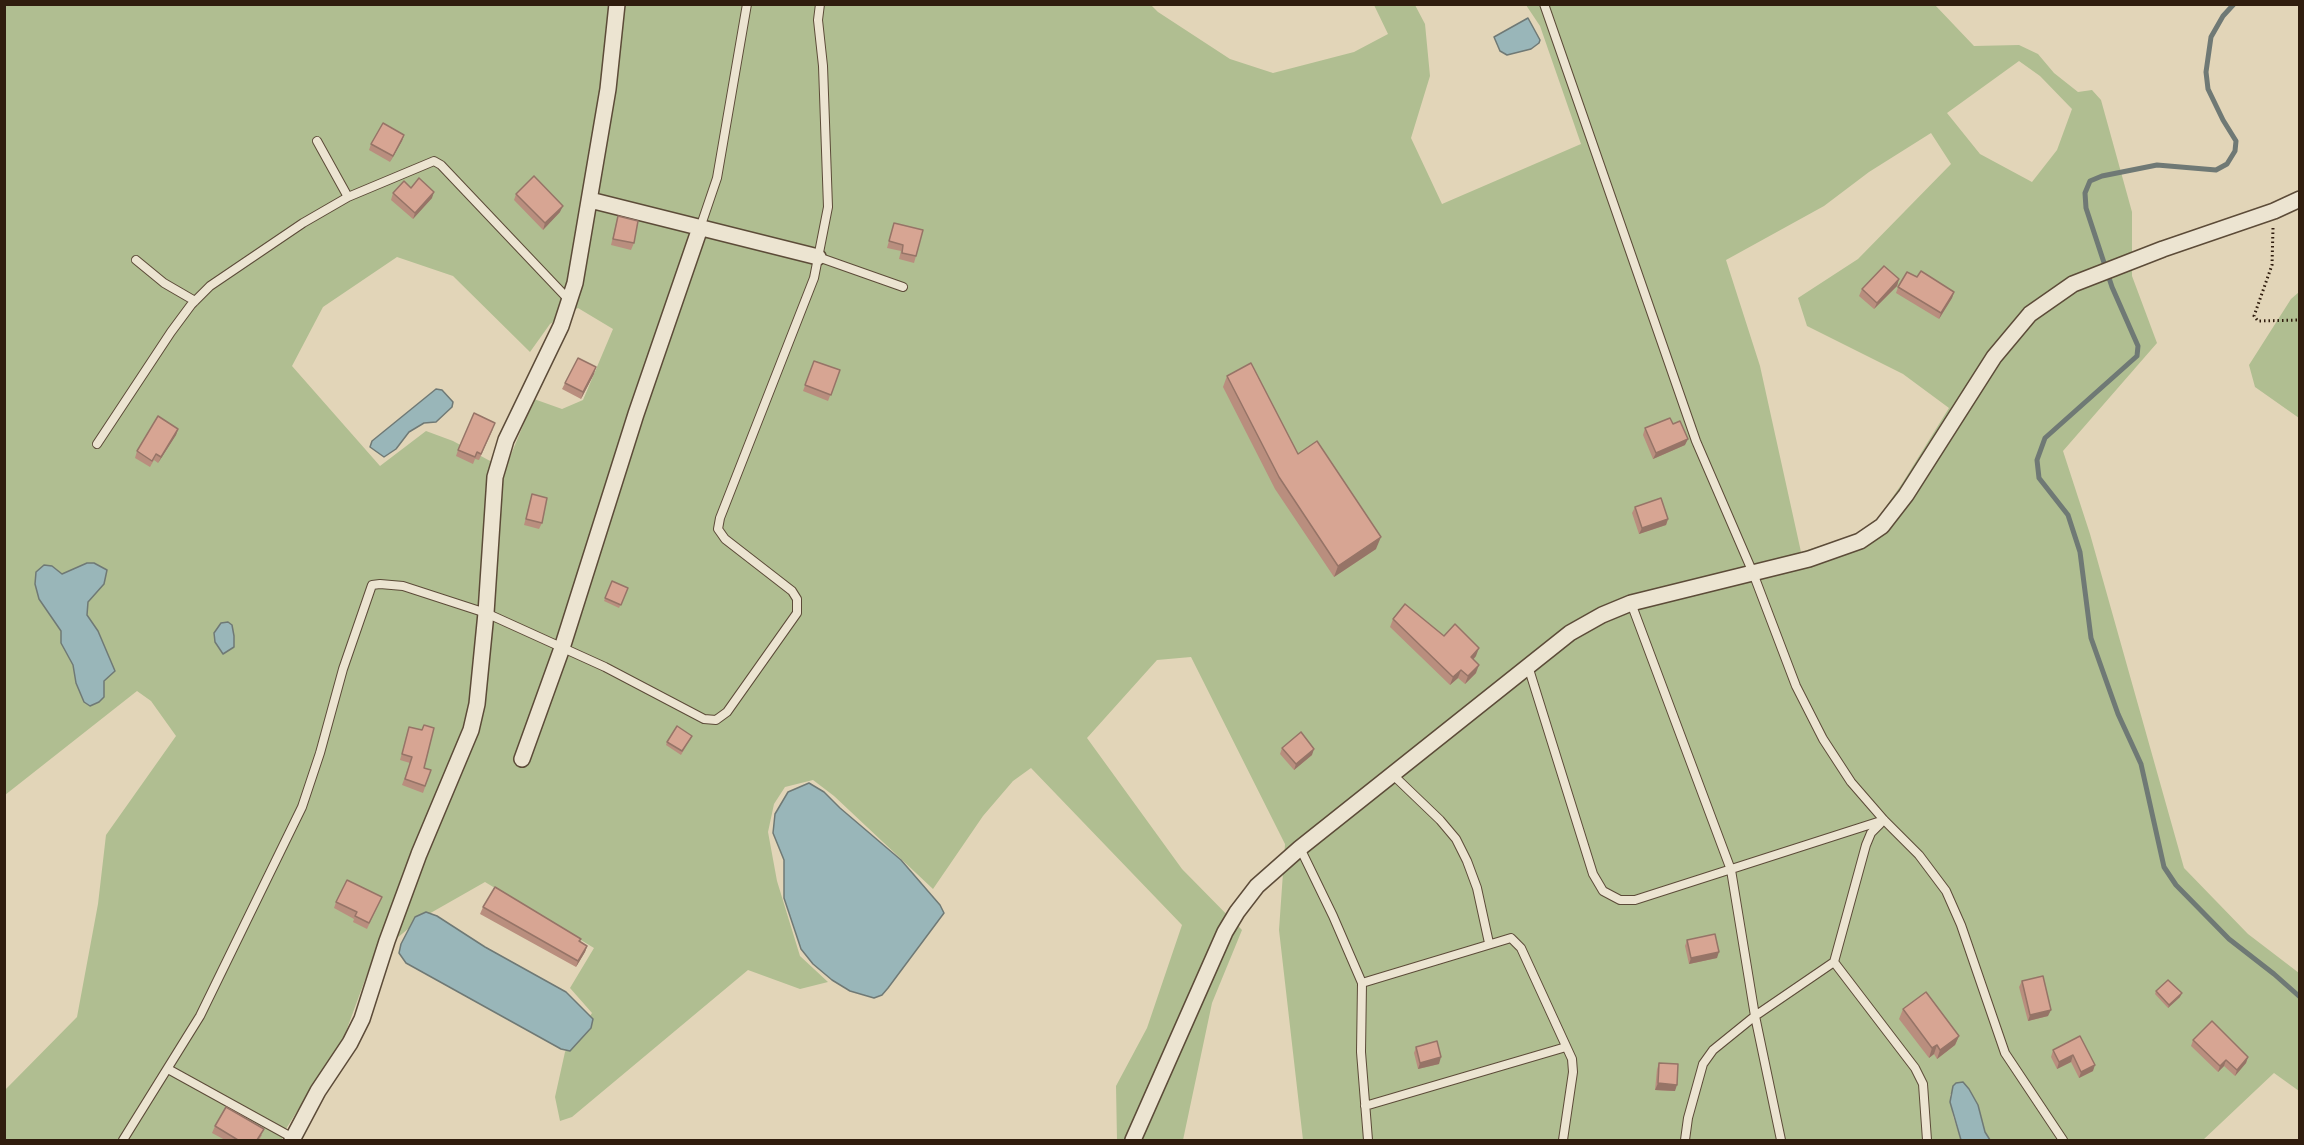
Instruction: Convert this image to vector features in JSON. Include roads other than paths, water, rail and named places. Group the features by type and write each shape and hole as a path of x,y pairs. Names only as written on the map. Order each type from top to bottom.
{"street":[{"path":"293,1139 318,1091 350,1043 362,1019 419,854 463,751 477,704 486,614 495,477 506,440 561,326 575,283 608,89 617,4"},
{"path":"1133,1140 1225,932 1257,886 1300,848 1570,633 1602,615 1631,603 1809,558 1860,541 1882,526 1906,495 1994,357 2030,314 2073,285 2163,249 2274,211 2300,199"},
{"path":"590,200 818,257"},
{"path":"522,759 562,648 636,414 700,228"}],"lane":[{"path":"700,228 717,178 747,4"},
{"path":"123,1140 200,1016 302,807 372,585 403,586 486,614 605,667 704,719 716,720 727,712 797,613 797,599 792,591 725,539 718,529 720,518 814,278 828,207 823,66 818,20 820,4"},
{"path":"1544,4 1696,441 1753,573 1796,686 1823,739 1851,782 1919,855 1946,891 1961,926 2006,1053 2063,1140"},
{"path":"317,141 348,197"},
{"path":"97,444 129,393 195,301 210,286 257,252 348,197 434,161 441,165 569,301"},
{"path":"818,257 903,287"},
{"path":"136,260 164,283 195,301"},
{"path":"1631,603 1731,870 1755,1016 1781,1140"},
{"path":"1528,666 1593,874 1603,891 1620,900 1635,900 1884,820"},
{"path":"1392,774 1440,820 1456,839 1477,888 1489,943"},
{"path":"1685,1140 1688,1118 1703,1064 1713,1050 1755,1016 1834,962 1866,845 1871,833 1884,820"},
{"path":"1300,848 1334,916 1362,983 1361,1052 1368,1140"},
{"path":"1362,983 1511,938 1521,948 1572,1059 1573,1072 1563,1140"},
{"path":"1834,962 1915,1068 1923,1084 1927,1140"},
{"path":"1365,1106 1566,1047"},
{"path":"168,1069 293,1139"}],"water":[{"path":"1528,18 1540,40 1539,43 1531,49 1507,55 1500,51 1494,37"},
{"path":"436,389 442,390 453,402 452,407 436,422 424,423 409,432 396,449 384,457 370,447 372,441"},
{"path":"87,563 94,563 107,570 104,584 88,602 87,615 98,631 115,671 104,681 104,697 90,706 84,702 76,683 73,665 61,643 61,631 39,599 35,584 36,572 44,565 52,566 62,574"},
{"path":"228,622 232,625 234,647 223,654 215,642 214,633 221,623"},
{"path":"809,783 824,792 901,860 940,905 944,913 888,988 882,995 874,998 850,991 813,964 801,949 784,898 784,860 773,833 775,814 788,792"},
{"path":"426,912 437,916 485,947 566,992 593,1019 591,1028 570,1051 561,1049 406,963 399,953 401,944 415,917"},
{"path":"1963,1082 1978,1105 1985,1132 1990,1140 1961,1140 1950,1102 1953,1086"}],"waterway":[{"path":"2234,4 2223,16 2211,37 2206,72 2208,89 2236,141 2235,151 2227,164 2216,170 2157,165 2102,176 2090,181 2085,193 2086,208 2112,287 2138,346 2137,356 2045,438 2037,460 2039,478 2068,515 2080,552 2091,638 2118,714 2141,764 2164,867 2176,885 2229,939 2300,997"}]}
